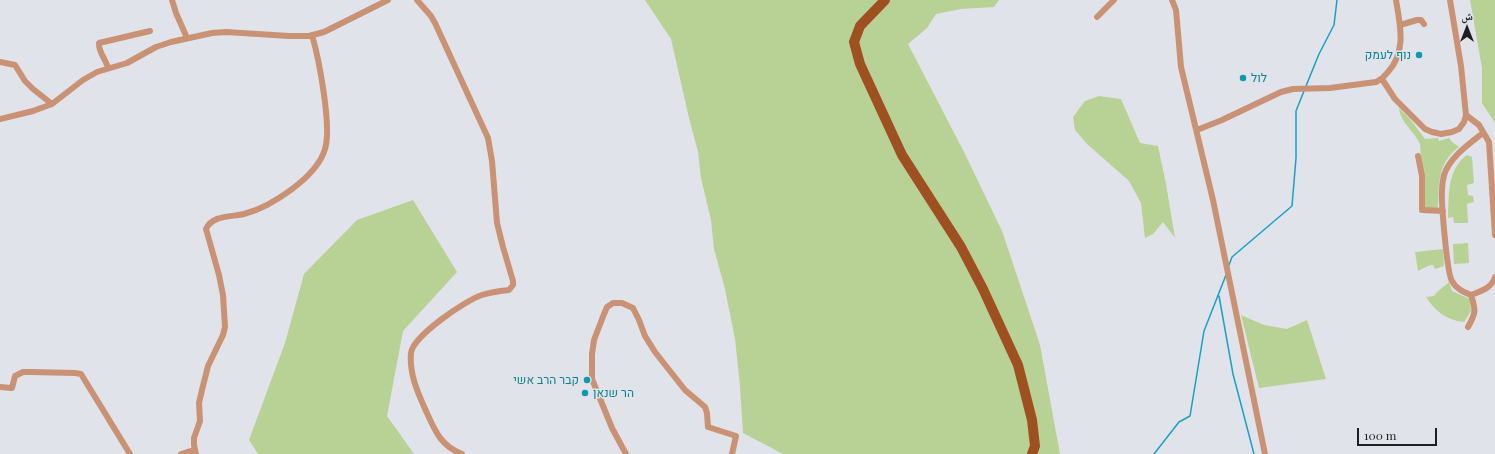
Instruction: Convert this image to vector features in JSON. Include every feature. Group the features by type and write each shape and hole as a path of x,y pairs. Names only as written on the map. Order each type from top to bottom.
{"main road":[{"path":"885,0 860,26 854,42 860,64 902,155 961,247 983,289 1018,365 1032,420 1035,446 1032,454"}],"street":[{"path":"172,0 187,38"},
{"path":"0,119 33,111 52,104 91,75 108,68 127,63 163,44 187,38 226,32 289,36 312,35 324,32 388,0"},
{"path":"417,0 435,23 488,138 492,161 497,223 513,281 513,285 509,290 483,294 467,302 419,338 411,352 411,366 415,388 430,420 439,438 446,446 462,454"},
{"path":"1097,17 1114,0"},
{"path":"1172,0 1176,10 1181,67 1213,200 1265,454"},
{"path":"1197,130 1281,92 1293,89 1330,88 1382,80 1392,68 1400,52 1400,25 1396,0"},
{"path":"1382,80 1395,99 1425,129 1441,134 1459,129 1464,122 1466,115 1461,66 1450,0"},
{"path":"1400,25 1417,20 1421,20 1424,24"},
{"path":"108,68 99,47 100,42 150,31"},
{"path":"180,454 195,452 194,438 200,420 199,404 202,390 208,366 225,327 221,282 206,229 208,225 216,220 250,212 276,200 306,177 323,154 326,140 325,113 319,67 312,35"},
{"path":"0,62 15,65 29,85 52,104"},
{"path":"1466,115 1479,125 1489,142 1495,235"},
{"path":"1483,133 1454,158 1444,174 1442,190 1443,211 1448,267 1451,281 1459,290 1471,295 1486,289 1494,281 1495,277"},
{"path":"1418,156 1422,176 1422,210 1443,211"},
{"path":"1468,327 1474,318 1476,307 1471,295"},
{"path":"626,454 612,428 592,378 592,354 594,340 607,307 613,303 622,303 632,308 654,352 685,390 705,407 708,427 736,436 732,454"},
{"path":"0,387 12,388 15,376 22,372 81,374 130,454"}],"green space":[{"path":"645,0 999,0 994,7 961,9 936,14 927,28 908,44 964,152 1002,231 1040,345 1060,454 783,454 743,433 735,339 725,289 714,249 711,220 701,178 698,152 671,39"},
{"path":"1470,0 1495,0 1495,123 1482,103 1482,68"},
{"path":"1099,96 1121,99 1140,143 1158,146 1175,238 1163,222 1153,234 1145,238 1141,203 1129,181 1087,144 1075,130 1073,117 1085,101"},
{"path":"1399,108 1410,119 1425,139 1438,138 1439,141 1449,138 1459,147 1452,153 1443,167 1439,182 1438,208 1425,207 1420,144 1402,118"},
{"path":"1467,155 1472,157 1474,183 1467,185 1468,195 1473,196 1474,202 1467,204 1468,223 1454,223 1453,217 1448,218 1450,184 1452,175 1460,161"},
{"path":"413,200 457,272 403,331 387,416 414,454 258,454 249,440 285,343 304,274 357,220"},
{"path":"1468,243 1469,263 1454,264 1453,244"},
{"path":"1443,249 1444,266 1435,269 1433,265 1430,265 1418,271 1415,252"},
{"path":"1449,282 1452,291 1470,299 1471,311 1464,322 1446,317 1433,307 1426,297 1434,296"},
{"path":"1241,315 1264,325 1287,329 1307,320 1326,379 1259,388"}],"waterway":[{"path":"1306,86 1319,54 1334,25 1337,0"},
{"path":"1229,265 1232,257 1292,206 1296,158 1296,111 1304,91"},
{"path":"1154,454 1179,422 1190,416 1204,331 1226,275"},
{"path":"1219,296 1233,374 1254,454"}],"place":[{"name":"נוף לעמק","path":"1419,55"},
{"name":"לול","path":"1243,78"},
{"name":"קבר הרב אשי","path":"587,380"},
{"name":"הר שנאן","path":"585,393"}]}
